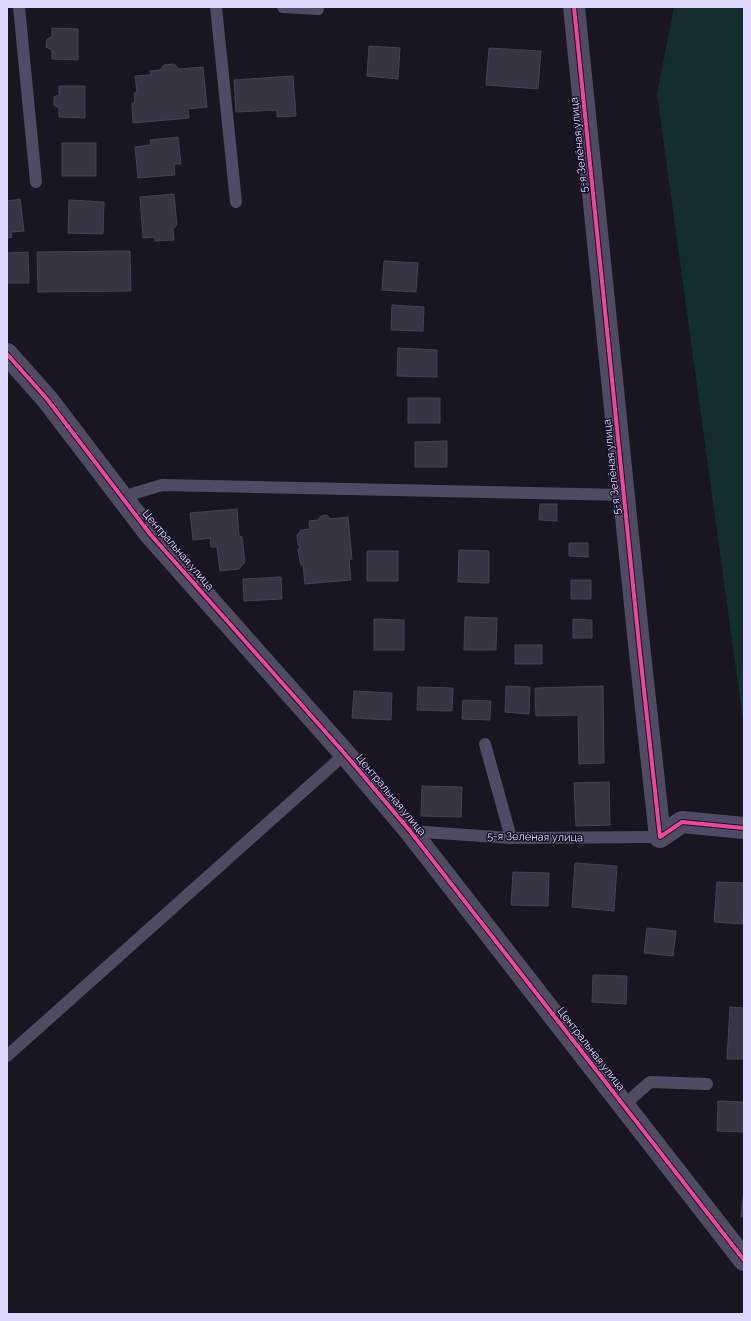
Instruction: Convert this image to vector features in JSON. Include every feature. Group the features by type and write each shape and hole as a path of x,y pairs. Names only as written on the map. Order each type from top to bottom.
{"street":[{"name":"5-я Зелёная улица","path":"574,7 660,837"},
{"name":"Центральная улица","path":"7,354 47,399 150,534 345,754 410,831 744,1260"},
{"path":"660,837 682,822 744,828"}],"lane":[{"path":"19,7 36,182"},
{"path":"216,7 236,202"},
{"path":"283,7 318,9"},
{"path":"122,497 162,486 624,495"},
{"path":"485,744 511,838"},
{"path":"7,1056 345,754"},
{"name":"5-я Зелёная улица","path":"410,831 511,838 660,837"},
{"path":"624,1105 650,1082 707,1084"}],"green space":[{"path":"674,7 744,7 744,728 657,94"}],"building":[{"path":"52,28 78,29 78,60 52,59 52,50 46,47 47,39 52,37"},
{"path":"369,46 400,48 398,79 367,76"},
{"path":"489,48 541,51 538,89 486,85"},
{"path":"174,64 179,69 203,67 207,107 188,109 189,118 133,123 132,103 135,102 134,93 137,92 135,76 151,75 150,71 160,70 164,65"},
{"path":"293,76 296,116 277,117 277,110 236,112 234,80"},
{"path":"59,86 85,86 85,118 59,117 59,108 54,105 54,97 59,95"},
{"path":"178,137 181,164 174,164 175,175 138,178 135,147 151,145 150,140"},
{"path":"62,143 96,143 96,176 62,176"},
{"path":"174,194 177,225 173,229 174,240 155,241 155,237 143,238 140,197"},
{"path":"20,199 24,231 11,232 12,237 7,238 7,201"},
{"path":"69,200 104,202 103,234 68,233"},
{"path":"130,251 131,291 38,292 37,252"},
{"path":"28,252 29,283 7,283 7,253"},
{"path":"384,261 418,263 416,292 382,290"},
{"path":"392,305 424,307 423,331 391,330"},
{"path":"398,348 437,350 437,377 397,376"},
{"path":"408,398 440,398 440,423 408,423"},
{"path":"447,441 447,467 415,467 415,442"},
{"path":"540,504 557,504 557,521 539,520"},
{"path":"237,509 239,536 242,537 245,562 239,569 220,571 217,547 211,547 210,538 193,540 190,513"},
{"path":"327,515 331,519 348,517 352,559 349,559 351,580 305,584 303,565 301,565 298,550 300,546 298,545 297,535 301,530 310,529 309,521 318,520 321,516"},
{"path":"569,543 588,543 588,557 569,556"},
{"path":"459,550 489,551 489,583 458,582"},
{"path":"367,551 398,551 398,581 367,581"},
{"path":"281,577 282,599 244,601 243,579"},
{"path":"571,580 591,580 591,599 571,599"},
{"path":"465,617 497,618 496,650 464,650"},
{"path":"374,619 404,620 404,650 374,650"},
{"path":"573,619 592,620 592,638 573,638"},
{"path":"515,645 542,645 542,664 515,664"},
{"path":"506,686 530,687 529,714 505,712"},
{"path":"603,686 604,763 579,764 578,715 536,716 535,688"},
{"path":"418,687 453,688 452,711 417,710"},
{"path":"354,691 392,693 391,720 352,718"},
{"path":"463,700 491,701 490,720 462,719"},
{"path":"609,782 610,825 576,826 574,783"},
{"path":"422,786 462,787 461,817 421,816"},
{"path":"575,863 617,866 614,911 572,907"},
{"path":"513,872 549,873 548,906 511,905"},
{"path":"717,882 744,883 743,924 714,922"},
{"path":"647,928 676,931 673,956 644,953"},
{"path":"593,975 627,976 626,1004 592,1002"},
{"path":"730,1007 744,1008 744,1059 727,1059"},
{"path":"718,1101 744,1102 744,1132 717,1131"},
{"path":"744,1189 744,1217 741,1217"}],"cycle path":[{"path":"574,7 660,837 682,822 744,828"},
{"path":"7,354 47,399 150,534 345,754 410,831 744,1260"}]}
